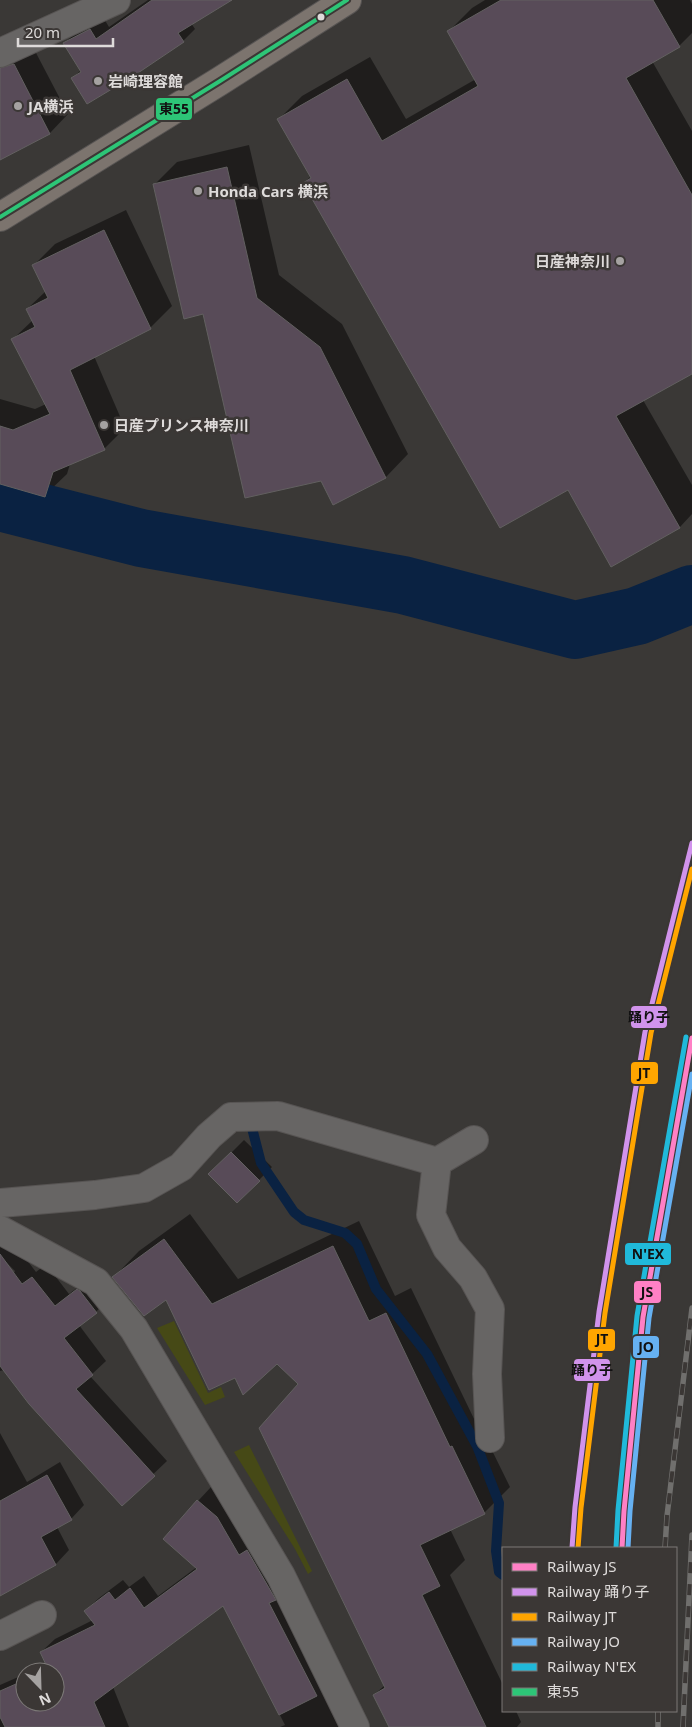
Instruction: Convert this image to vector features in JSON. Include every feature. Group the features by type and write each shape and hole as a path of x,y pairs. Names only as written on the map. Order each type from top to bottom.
{"highway":[{"path":"0,217 347,0"}],"street":[{"path":"0,53 116,0"},
{"path":"0,1203 95,1195 144,1188 181,1167 209,1136 232,1117 278,1116 437,1162 474,1140"},
{"path":"437,1162 431,1215 446,1248 473,1278 490,1309 486,1374 490,1438"},
{"path":"0,1230 96,1282 134,1329 281,1576 355,1727"},
{"path":"2,1632 42,1615"}],"green space":[{"path":"174,1321 208,1393 221,1387 225,1397 205,1405 157,1328"},
{"path":"249,1445 312,1571 308,1574 295,1549 234,1452"}],"building":[{"path":"152,0 232,0 178,33 184,42 87,104 71,78 81,72 63,43 90,29 96,39"},
{"path":"501,0 653,0 680,47 626,78 692,195 692,374 616,416 680,528 611,567 568,490 500,528 303,183 311,178 277,119 347,79 382,141 478,86 447,31"},
{"name":"JA横浜","path":"14,64 50,134 0,160 0,68"},
{"path":"227,167 257,298 320,347 386,478 333,505 321,481 245,498 203,314 184,319 153,184"},
{"path":"104,230 151,329 70,370 105,450 53,472 45,497 0,484 0,426 13,430 50,414 11,339 35,327 26,309 48,298 32,265"},
{"path":"231,1152 260,1181 237,1203 208,1174"},
{"path":"164,1239 212,1304 333,1246 369,1321 386,1313 450,1447 452,1446 485,1514 420,1545 440,1586 422,1595 486,1727 389,1727 373,1695 385,1688 259,1428 298,1384 277,1364 243,1395 235,1378 209,1390 166,1300 144,1316 112,1277"},
{"path":"0,1254 22,1284 32,1277 55,1306 77,1289 97,1313 64,1338 93,1375 76,1389 155,1476 122,1506 29,1404 0,1366"},
{"path":"47,1475 72,1520 41,1537 56,1565 0,1596 0,1501"},
{"path":"197,1500 217,1517 239,1555 247,1550 276,1600 269,1603 317,1696 279,1715 223,1606 94,1702 105,1727 5,1727 0,1717 0,1691 15,1684 15,1712 65,1712 65,1662 45,1662 40,1652 95,1625 84,1611 109,1592 115,1600 130,1588 144,1608 197,1569 163,1539"}],"waterway":[{"path":"0,502 141,538 403,585 575,630 637,616 692,594"},
{"path":"252,1128 261,1163 294,1212 304,1220 345,1233 357,1244 376,1289 427,1354 477,1446 499,1503 496,1551 499,1572 502,1574"}],"railway":[{"path":"665,1547 667,1516 692,1308"},
{"path":"683,1727 692,1535"},
{"path":"658,1712 658,1727"}],"rail line":[{"name":"踊り子","path":"572,1547 575,1507 599,1312 645,1032 692,843"},
{"name":"JT","path":"578,1547 581,1508 605,1313 651,1033 692,869"},
{"name":"N'EX","path":"616,1547 637,1316 686,1037"},
{"name":"JS","path":"622,1547 643,1317 692,1038"},
{"name":"JO","path":"628,1547 649,1318 692,1074"}],"transit line":[{"name":"東55","path":"0,217 347,0"}],"place":[{"name":"岩崎理容館","path":"98,81"},
{"name":"JA横浜","path":"18,106"},
{"name":"Honda Cars 横浜","path":"198,191"},
{"name":"日産神奈川","path":"620,261"},
{"name":"日産プリンス神奈川","path":"104,425"}]}
